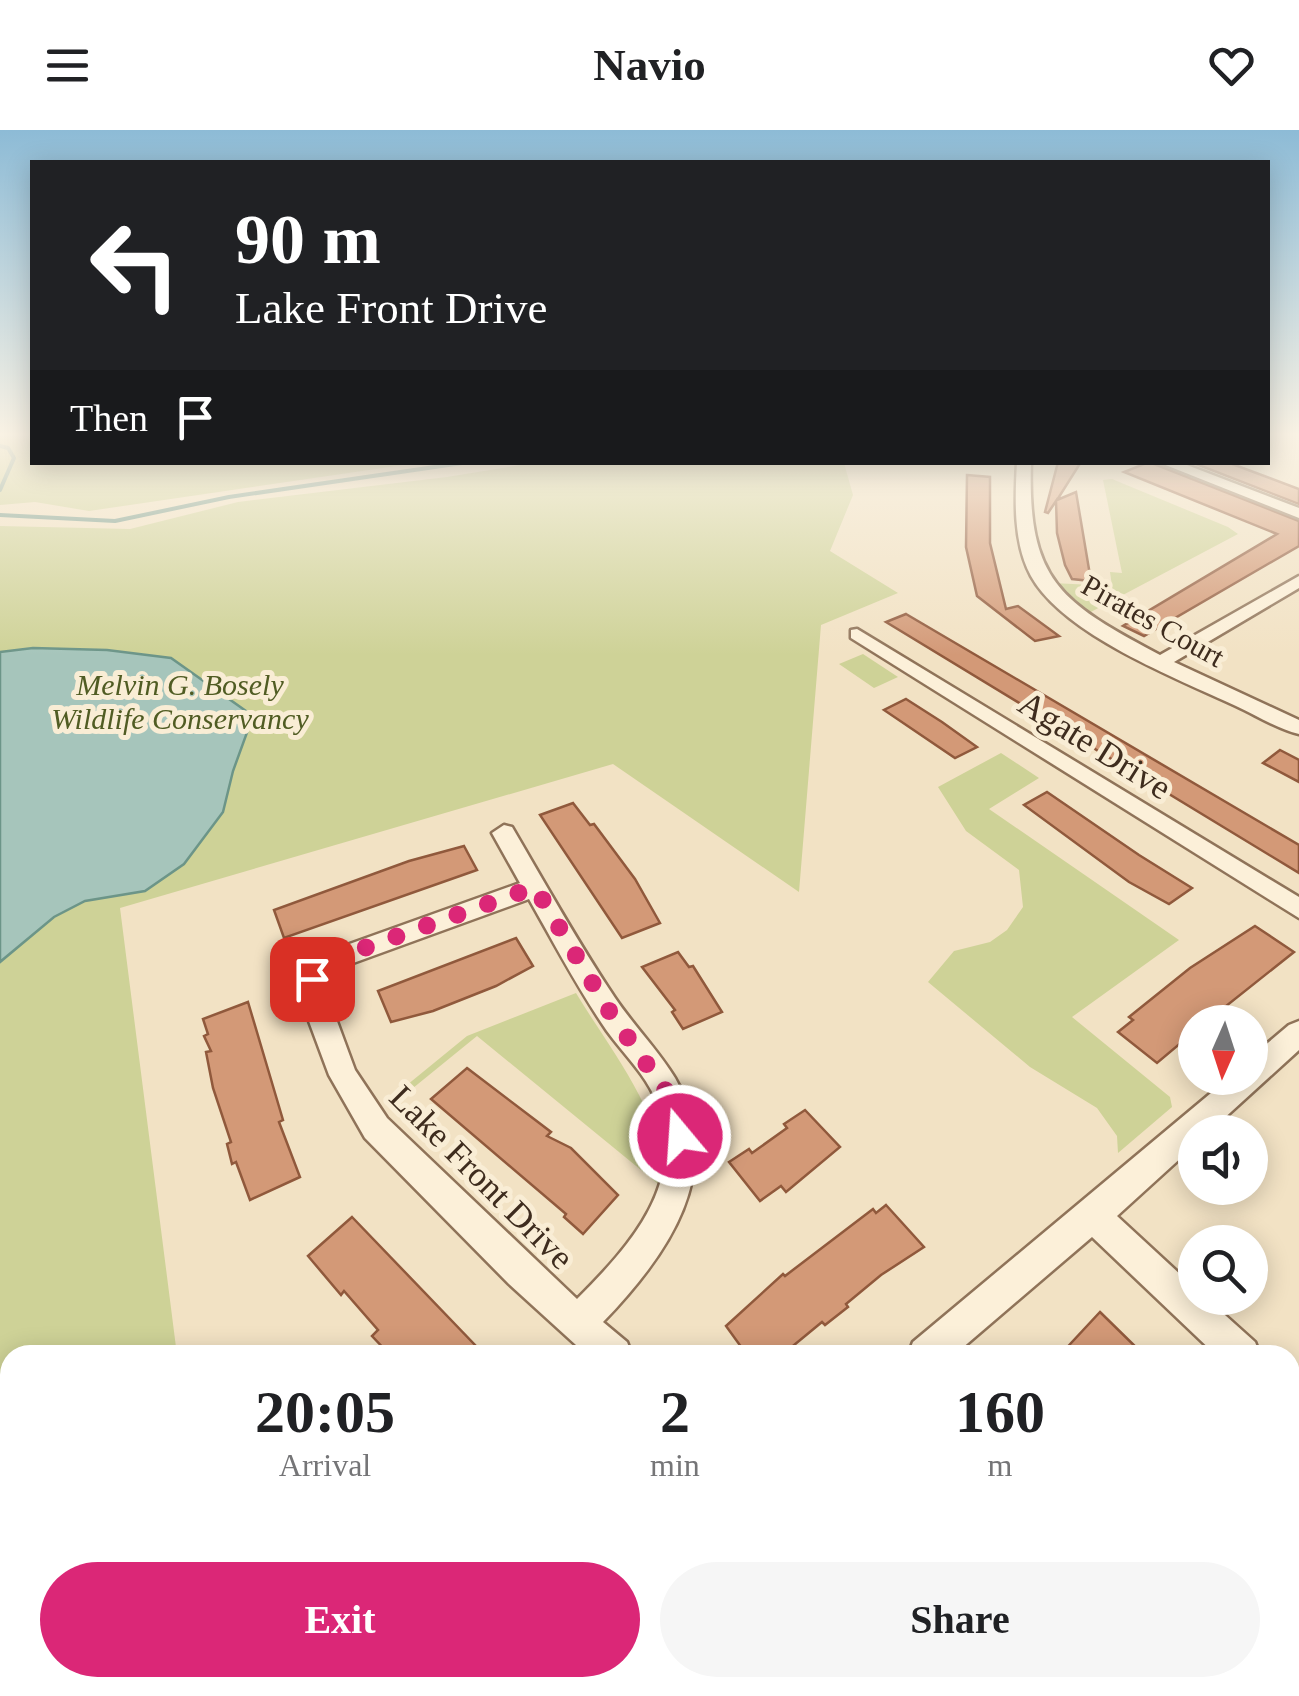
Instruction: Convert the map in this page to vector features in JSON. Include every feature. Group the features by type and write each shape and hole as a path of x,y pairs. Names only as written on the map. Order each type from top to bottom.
{"street":[{"name":"Pirates Court","path":"1027,508 1030,545 1042,581 1085,620 1299,728"},
{"path":"1163,661 1290,594 1299,581"},
{"name":"Agate Drive","path":"857,634 1299,909"},
{"path":"504,833 611,1014 670,1097 680,1136 680,1173 672,1207 650,1245 580,1321"},
{"name":"Lake Front Drive","path":"535,887 325,962 312,979 314,997 351,1092 376,1128 521,1272 604,1345"},
{"path":"1268,1060 1299,1032"},
{"path":"938,1345 1093,1216 1229,1095"},
{"path":"1093,1216 1231,1345"}],"green space":[{"name":"Melvin G. Bosely Wildlife Conservancy","path":"214,508 848,508 830,551 898,593 821,625 799,892 613,764 120,908 176,1345 0,1345 0,526 130,529"},
{"path":"1109,508 1182,508 1238,534 1087,614 1053,583 1112,586 1110,572 1122,573"},
{"path":"863,654 898,677 874,688 839,664"},
{"path":"1001,753 1039,778 989,809 1179,940 1072,1017 1170,1097 1172,1107 1118,1153 1117,1136 1097,1108 1030,1067 928,982 954,951 990,942 1007,930 1023,907 1019,870 966,831 938,787"},
{"path":"576,993 647,1111 657,1137 663,1188 477,1036 402,1097 396,1094 467,1036"}],"water":[{"path":"33,648 107,650 171,658 253,716 223,812 184,864 145,891 85,901 54,917 0,962 0,652"}],"building":[{"path":"967,508 990,508 990,543 1006,609 1018,606 1059,636 1035,641 977,596 966,547"},
{"path":"1056,508 1079,508 1091,581 1072,579 1057,533"},
{"path":"1213,508 1266,508 1299,521 1299,546 1144,636 1123,626 1277,534"},
{"path":"906,614 1299,845 1299,873 886,622"},
{"path":"906,699 977,747 955,758 884,710"},
{"path":"1280,750 1299,760 1299,782 1263,763"},
{"path":"1047,792 1192,888 1169,904 1129,882 1024,805"},
{"path":"573,803 635,879 660,923 622,938 540,815"},
{"path":"464,846 477,870 284,938 274,910 409,861"},
{"path":"1255,926 1294,952 1227,1005 1178,1005 1178,1045 1157,1063 1118,1032 1133,1020 1129,1017 1190,968"},
{"path":"516,938 533,966 496,986 433,1011 391,1022 378,991"},
{"path":"678,952 689,967 693,966 722,1012 683,1029 672,1012 675,1010 642,967"},
{"path":"248,1002 283,1120 279,1122 300,1177 250,1200 236,1162 232,1164 227,1144 231,1142 213,1088 206,1052 211,1051 204,1036 208,1034 203,1019"},
{"path":"467,1068 551,1132 547,1136 571,1148 618,1195 583,1234 564,1217 566,1214 431,1099"},
{"path":"805,1110 840,1147 786,1192 781,1186 760,1201 729,1162 749,1149 752,1153"},
{"path":"886,1205 924,1247 881,1275 846,1304 848,1307 794,1345 740,1345 726,1326 783,1274 873,1209 876,1213"},
{"path":"352,1217 475,1345 381,1345 372,1336 378,1330 308,1256"},
{"path":"1100,1312 1134,1345 1069,1345"}],"waterway":[{"path":"0,515 115,521 176,508"}],"route":[{"path":"312,979 325,962 535,887 611,1014 670,1097 680,1136"}]}
